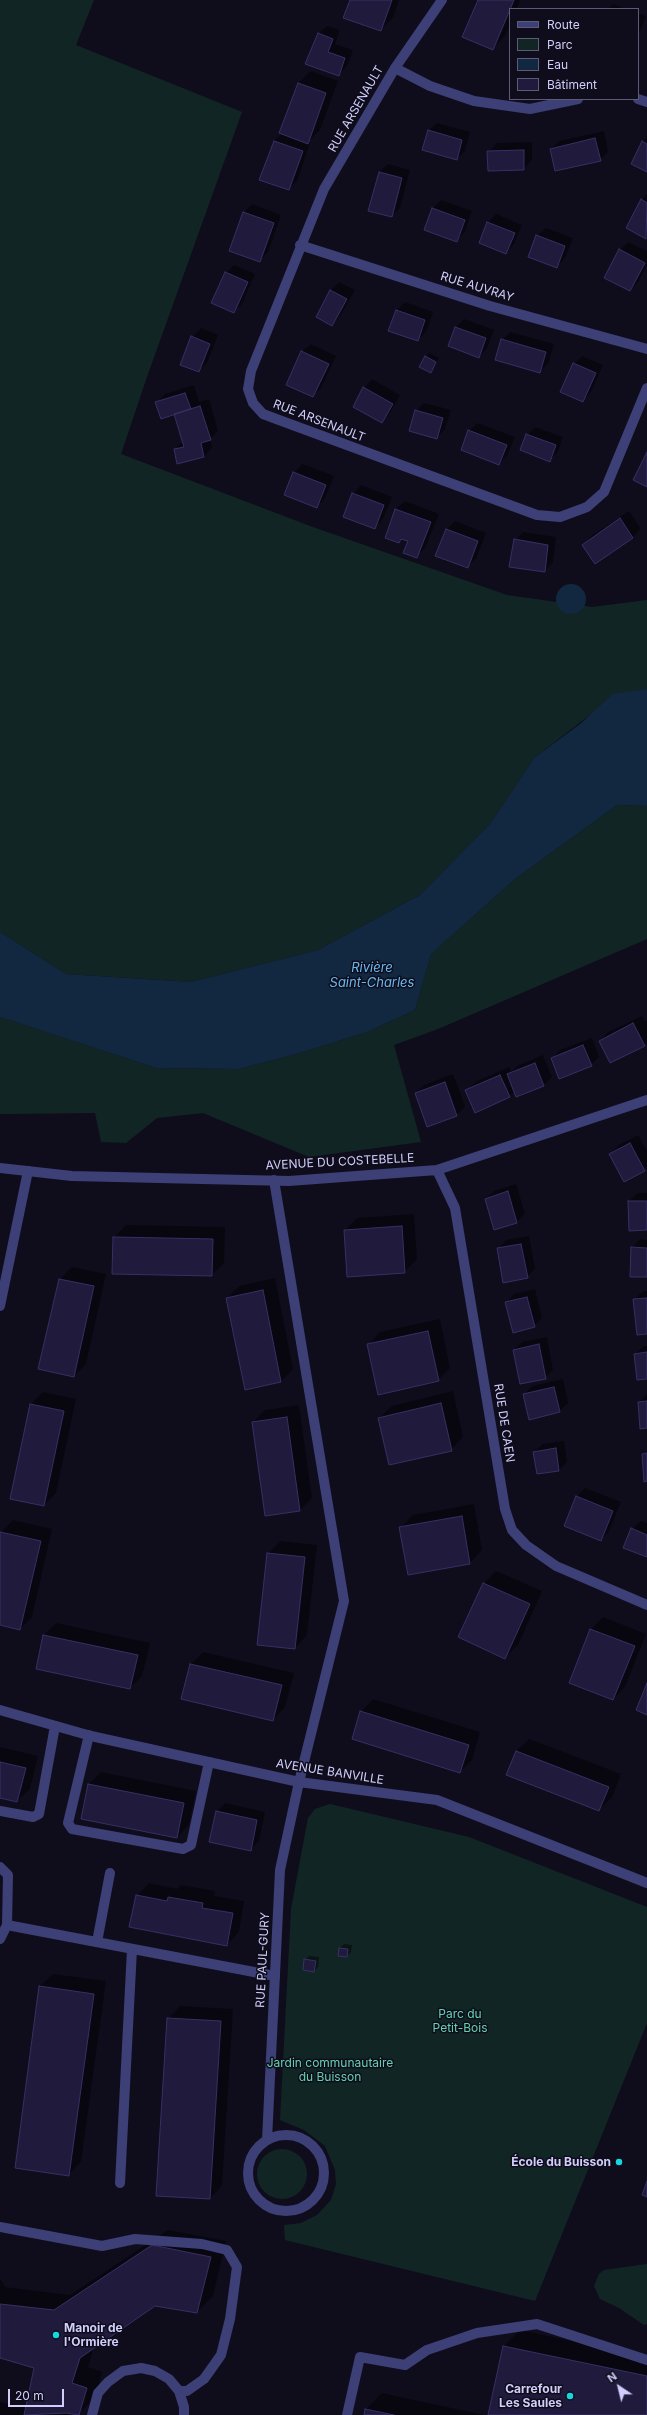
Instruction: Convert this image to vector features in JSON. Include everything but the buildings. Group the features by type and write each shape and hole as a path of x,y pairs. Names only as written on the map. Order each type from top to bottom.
{"street":[{"name":"RUE ARSENAULT","path":"442,0 395,68 324,190 300,244 251,371 248,389 253,403 264,414 536,515 560,517 587,507 604,492 647,388"},
{"path":"395,68 430,86 474,101 530,109 573,100"},
{"name":"RUE AUVRAY","path":"300,244 490,306 647,349"},
{"name":"AVENUE DU COSTEBELLE","path":"0,1168 72,1176 274,1180 437,1170 647,1100"},
{"name":"RUE DE CAEN","path":"437,1170 455,1208 505,1509 512,1530 526,1545 556,1566 647,1605"},
{"path":"0,1306 28,1171"},
{"name":"RUE PAUL-GURY","path":"267,2140 280,1870 299,1782 344,1601 274,1180"},
{"name":"AVENUE BANVILLE","path":"0,1710 89,1735 299,1782 437,1800 647,1883"},
{"path":"0,1811 33,1817 39,1814 55,1726"},
{"path":"89,1735 68,1823 72,1829 183,1849 191,1845 209,1762"},
{"path":"0,1867 8,1875 7,1925 0,1939"},
{"path":"97,1942 110,1872"},
{"path":"7,1925 275,1976"},
{"path":"120,2183 132,1949"},
{"path":"278,2136 296,2137 312,2145 319,2155 323,2166 324,2178 320,2190 313,2200 303,2208 290,2211 271,2208 255,2197 249,2185 247,2172 250,2160 257,2148 267,2140 278,2136"},
{"path":"0,2227 102,2246 135,2239 202,2244 227,2250 237,2267 230,2319 221,2355 204,2379 187,2391 179,2391"},
{"path":"347,2415 360,2357 405,2365 427,2350 476,2333 537,2324 647,2360"},
{"path":"92,2415 98,2393 108,2382 122,2371 141,2368 155,2372 169,2379 179,2391 184,2407 184,2415"}],"green space":[{"path":"0,0 94,0 76,45 242,112 148,374 121,454 310,526 507,595 592,607 647,600 647,689 617,694 534,758 490,824 420,895 318,950 191,982 66,974 0,932"},
{"path":"617,805 647,806 647,939 438,1029 394,1045 421,1142 309,1157 203,1113 157,1118 126,1143 101,1142 95,1113 0,1114 0,1017 156,1068 239,1069 300,1053 367,1032 415,1010 431,954 515,879"},
{"name":"Parc du Petit-Bois","path":"330,1804 469,1837 647,1907 647,2023 535,2301 285,2240 284,2225 301,2223 317,2215 331,2200 336,2184 335,2170 325,2146 304,2130 280,2120 291,1909 308,1818 315,1809"},
{"path":"277,2149 287,2149 300,2156 307,2169 307,2179 300,2192 287,2199 277,2199 268,2195 261,2188 257,2179 257,2169 261,2160 268,2153"},
{"path":"647,2264 647,2324 644,2325 619,2308 600,2299 594,2286 599,2274 604,2270"}],"water":[{"path":"571,584 577,585 585,593 585,605 577,613 571,614 565,613 557,605 556,599 557,593 565,585"},
{"name":"Rivière Saint-Charles","path":"647,689 647,806 617,805 515,879 431,954 415,1010 367,1032 300,1053 239,1069 156,1068 0,1017 0,932 66,974 191,982 318,950 420,895 490,824 534,758 580,724 613,694"}],"place":[{"name":"École du Buisson","path":"619,2162"},
{"name":"Manoir de l'Ormière","path":"56,2335"},
{"name":"Carrefour Les Saules","path":"570,2396"}],"park label":[{"name":"Jardin communautaire du Buisson","path":"330,2070"}]}
